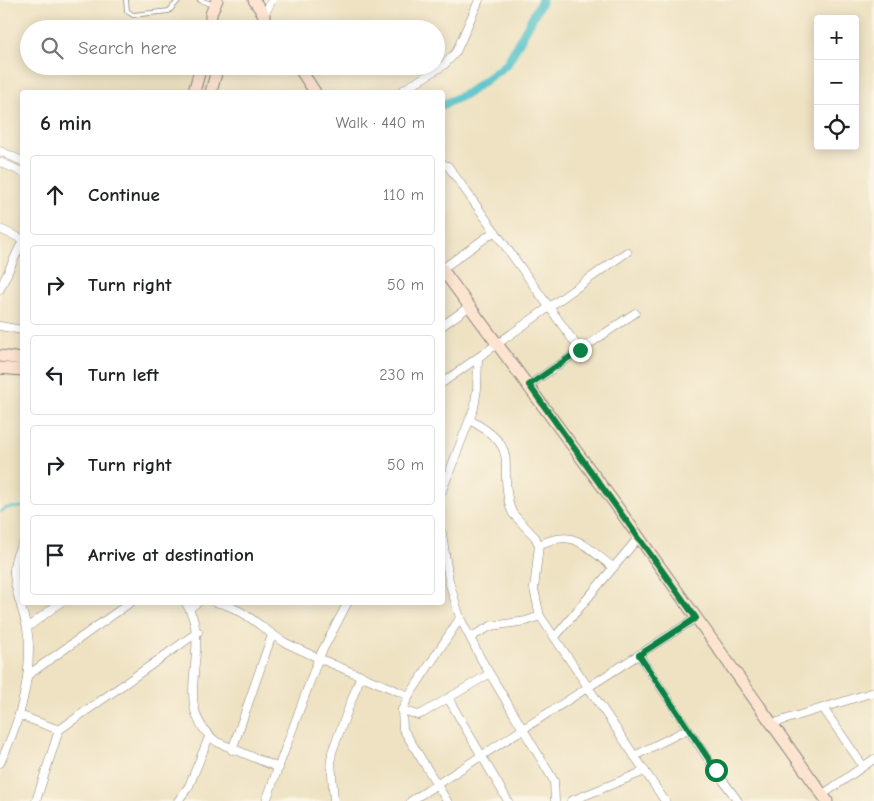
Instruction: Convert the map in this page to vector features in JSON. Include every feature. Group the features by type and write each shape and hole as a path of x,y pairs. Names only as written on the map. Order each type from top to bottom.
{"street":[{"path":"254,0 264,20"},
{"path":"267,20 272,0"},
{"path":"445,64 456,52 479,0"},
{"path":"210,20 217,2"},
{"path":"195,90 199,75"},
{"path":"212,90 216,75"},
{"path":"303,75 312,90"},
{"path":"403,90 428,75"},
{"path":"0,152 20,160"},
{"path":"0,162 20,171"},
{"path":"445,165 448,166 580,350"},
{"path":"0,230 20,239"},
{"path":"445,268 495,231"},
{"path":"0,289 20,244"},
{"path":"445,381 627,252"},
{"path":"445,272 499,343 639,537 824,798 874,759"},
{"path":"445,324 470,306"},
{"path":"529,385 635,313"},
{"path":"0,326 20,330"},
{"path":"0,356 20,360"},
{"path":"445,483 470,420 477,389 478,358"},
{"path":"0,368 20,370"},
{"path":"470,420 493,434 504,448 510,507 539,545 534,588 540,616 665,801"},
{"path":"555,636 639,537"},
{"path":"539,545 554,538 570,538 613,567"},
{"path":"0,763 19,715 28,675 28,627 9,577 12,558 20,548"},
{"path":"445,554 449,581 460,618 489,674 554,781 555,801"},
{"path":"28,627 57,605"},
{"path":"28,675 127,605"},
{"path":"187,605 198,632 192,699 193,712 209,737 232,750 279,768"},
{"path":"224,605 238,609 272,634 319,657 409,696"},
{"path":"266,801 319,657 346,605"},
{"path":"471,637 491,626 526,621 540,616"},
{"path":"447,801 403,729 402,710 409,696 460,618"},
{"path":"411,801 696,618"},
{"path":"36,801 59,730 198,632"},
{"path":"232,750 272,634"},
{"path":"639,655 738,801"},
{"path":"402,710 418,715 489,674"},
{"path":"334,801 332,752 361,675"},
{"path":"771,724 874,692"},
{"path":"448,698 508,801"},
{"path":"823,708 863,766"},
{"path":"19,715 59,730"},
{"path":"634,756 688,729"},
{"path":"178,801 189,786 209,737"},
{"path":"571,801 645,771"}],"lane":[{"path":"126,0 127,11 134,15 169,11 179,0"},
{"path":"200,0 217,2"}],"waterway":[{"path":"445,104 468,93 507,64 542,0"},
{"path":"0,512 7,508 20,507"}],"route":[{"path":"580,350 529,385 696,618 639,655 716,770"}]}
